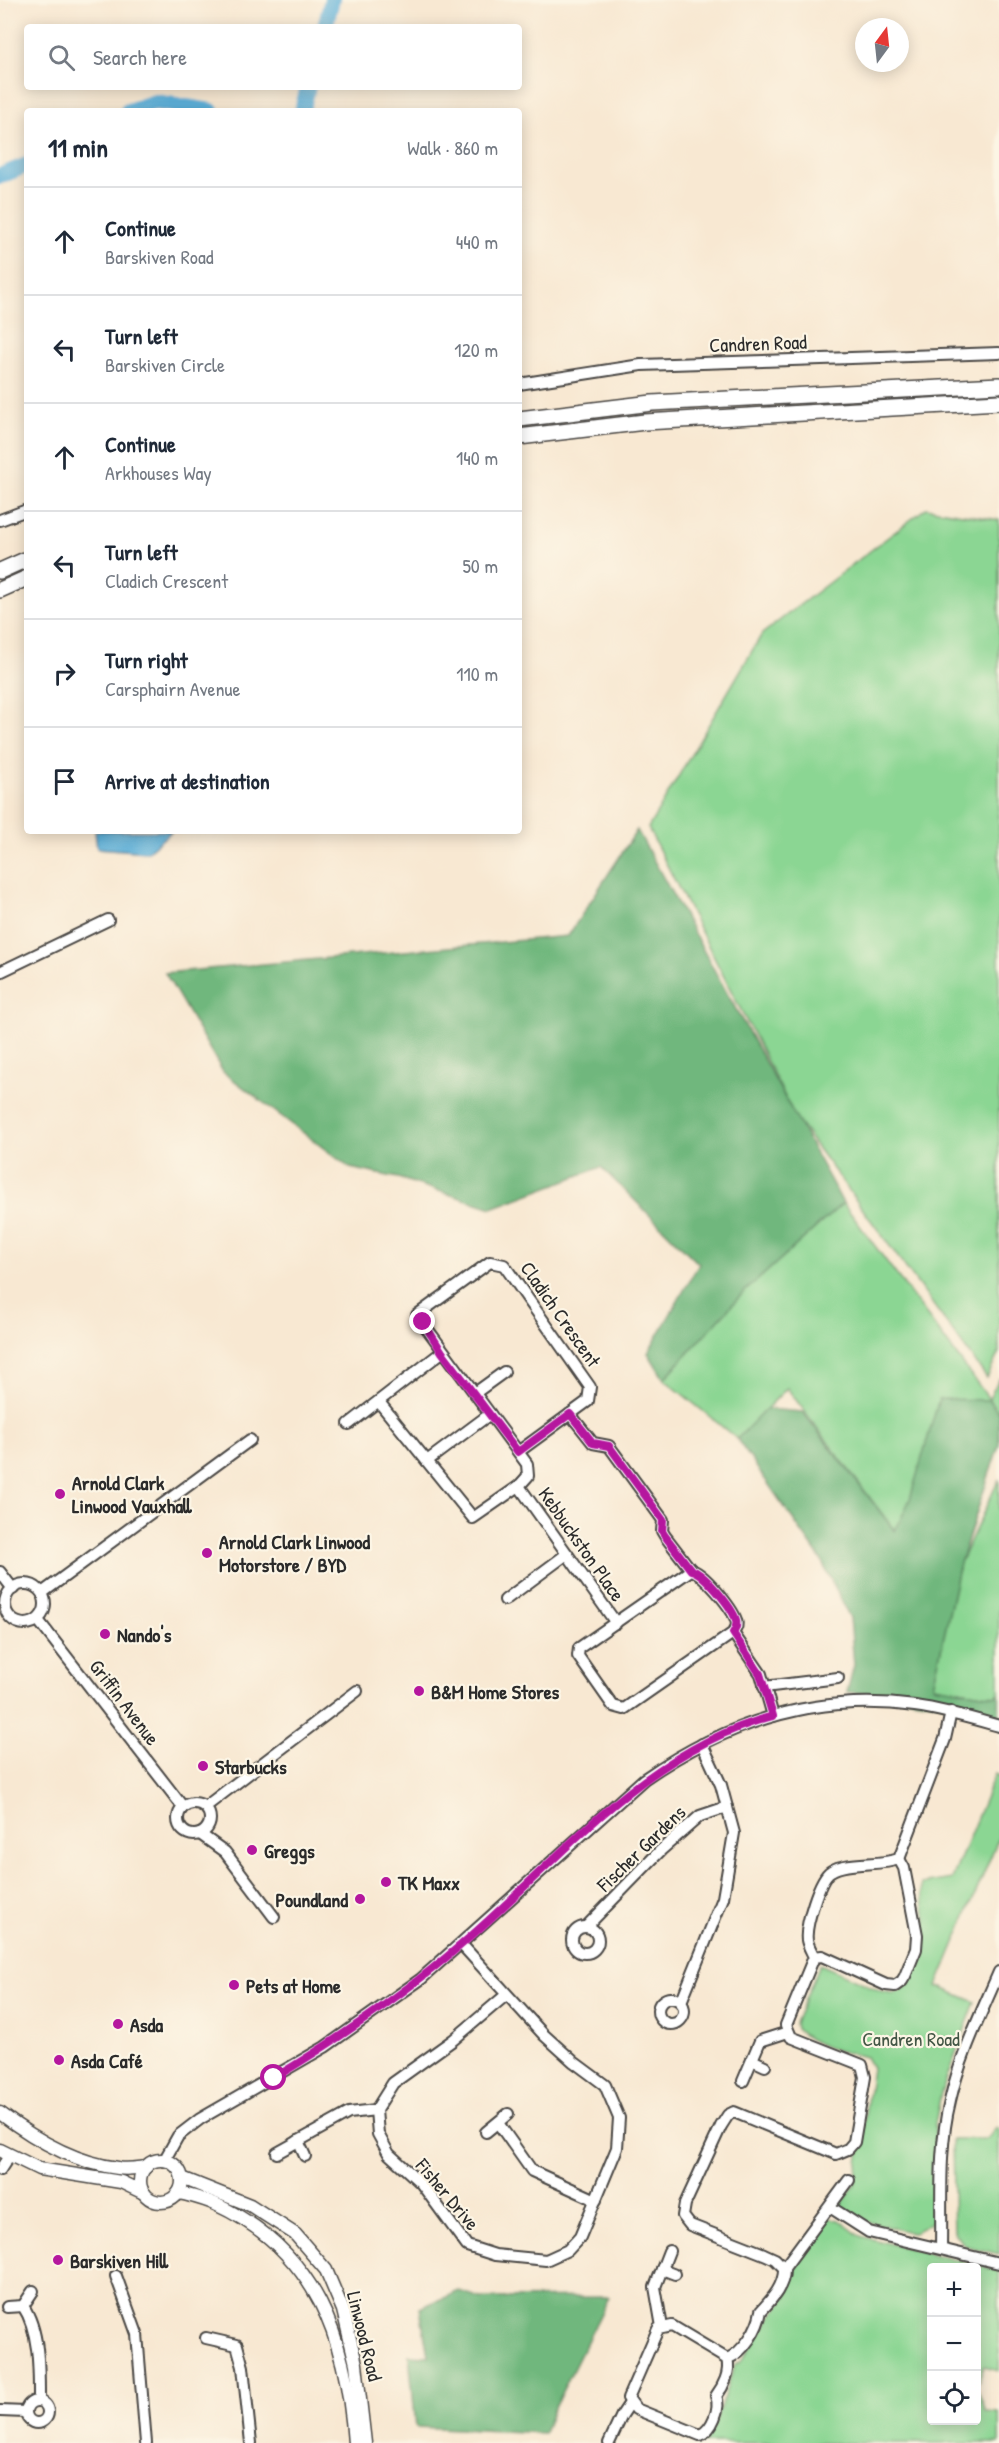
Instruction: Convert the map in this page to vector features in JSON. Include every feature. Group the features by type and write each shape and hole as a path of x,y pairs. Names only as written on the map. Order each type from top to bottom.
{"highway":[{"path":"522,419 652,403 999,385"},
{"path":"522,436 645,422 999,402"},
{"path":"0,571 24,560"},
{"path":"0,590 24,579"}],"main road":[{"path":"0,2112 34,2137 87,2161 119,2169 146,2168"},
{"path":"5,2153 39,2169 121,2182 158,2202 168,2201 180,2193 182,2178 177,2167 164,2161 156,2161 146,2168 141,2178 144,2193"},
{"name":"Linwood Road","path":"182,2178 250,2205 295,2235 326,2270 343,2310 356,2364 364,2443"},
{"name":"Linwood Road","path":"180,2193 214,2203 252,2225 282,2250 310,2281 328,2317 344,2362 354,2443"}],"street":[{"name":"Candren Road","path":"522,384 641,365 999,353"},
{"path":"0,520 24,511"},
{"path":"0,972 108,920"},
{"name":"Cladich Crescent","path":"442,1352 417,1315 490,1262 504,1265 590,1387 588,1401 518,1452"},
{"path":"349,1424 442,1352 527,1464 528,1476 519,1486 472,1518 379,1402"},
{"path":"475,1394 504,1372"},
{"path":"427,1461 490,1414"},
{"path":"570,1414 593,1443 609,1446 636,1480 663,1520 662,1531 665,1536 691,1570 708,1581 735,1618 737,1626 733,1633 624,1709 613,1706 578,1656 579,1648 691,1570"},
{"path":"42,1593 249,1440"},
{"name":"Kebbuckston Place","path":"519,1486 616,1623"},
{"path":"505,1600 567,1554"},
{"path":"0,1572 13,1589"},
{"path":"27,1585 35,1587 42,1593 45,1606 38,1620 21,1624 5,1620 5,1600 13,1589 27,1585"},
{"name":"Griffin Avenue","path":"38,1620 183,1807"},
{"path":"733,1633 760,1674 773,1716"},
{"path":"764,1687 838,1678"},
{"path":"205,1807 357,1691"},
{"path":"164,2161 178,2136 200,2119 326,2047 383,2008 462,1945 644,1779 702,1744 732,1730 773,1716 805,1708 843,1703 882,1702 951,1712 999,1726"},
{"path":"784,2268 775,2259 690,2225 682,2216 685,2204 721,2126 728,2115 734,2112 836,2154 848,2149 854,2142 865,2077 862,2065 791,2037 786,2025 814,1957 807,1941 808,1925 822,1881 830,1871 845,1867 888,1863 899,1859 945,1739 951,1712"},
{"path":"681,2002 723,1898 734,1833 721,1785 702,1744"},
{"path":"192,1802 205,1807 210,1816 205,1831 190,1835 181,1829 177,1816 183,1807 192,1802"},
{"name":"Fischer Gardens","path":"586,1927 661,1850 700,1816 727,1807"},
{"path":"200,1834 225,1852 274,1917"},
{"path":"814,1957 822,1956 886,1985 895,1986 902,1981 916,1949 917,1935 904,1868 899,1859"},
{"name":"Fisher Drive","path":"376,2110 378,2134 389,2154 421,2183 467,2246 495,2255 546,2260 568,2250 580,2237 617,2148 619,2118 605,2085 574,2062 506,1995 462,1945"},
{"path":"941,2248 944,2137 950,2102 959,2070 999,1972"},
{"path":"277,2153 349,2113 376,2110 393,2083 453,2040 506,1995"},
{"path":"743,2081 760,2041 788,2032"},
{"path":"752,2060 765,2066"},
{"path":"486,2132 508,2114"},
{"path":"498,2123 532,2171 596,2200"},
{"path":"298,2141 305,2156"},
{"path":"0,2170 5,2153"},
{"path":"727,2359 739,2354 759,2321 760,2311 770,2304 781,2283 784,2268 849,2180"},
{"path":"830,2207 869,2232 999,2263"},
{"path":"662,2327 655,2287 669,2251"},
{"path":"662,2269 675,2274"},
{"path":"116,2276 137,2334 146,2443"},
{"path":"24,2306 33,2291"},
{"path":"7,2307 24,2306"},
{"path":"24,2306 30,2319 35,2343 39,2401"},
{"path":"672,2326 727,2359 729,2365 722,2390 716,2396 718,2402 710,2427 700,2435 636,2409 630,2403 629,2394 658,2330 662,2327 672,2326"},
{"path":"206,2338 237,2345 243,2367 251,2443"},
{"path":"39,2401 45,2405 48,2412 42,2421 31,2421 26,2412 30,2403 39,2401"},
{"path":"609,2443 630,2403"},
{"path":"0,2411 26,2412"}],"green space":[{"path":"926,508 999,520 999,1352 987,1378 797,1120 648,828 762,634"},
{"path":"637,830 843,1203 743,1293 664,1379 648,1353 699,1264 601,1167 492,1208 398,1178 350,1168 223,1072 165,973 568,936"},
{"path":"843,1203 989,1399 999,1378 999,1413 989,1400 895,1531 787,1388 737,1439 664,1379 743,1293"},
{"path":"939,1399 989,1400 999,1413 999,1445 960,1563 933,1686 995,1696 999,1694 999,1716 924,1700 847,1692 854,1665 850,1618 820,1558 737,1439 766,1409 803,1412 895,1531 910,1499"},
{"path":"999,1479 999,1694 995,1696 933,1686 960,1563"},
{"name":"Candren Road","path":"995,1774 999,1776 999,1837 937,1986 975,2002 941,2093 935,2124 935,2219 914,2233 863,2221 839,2208 855,2184 872,2068 866,2057 829,2048 811,2040 796,2029 795,2023 820,1964 881,1991 892,1993 900,1991 909,1983 926,1921 921,1884 952,1879"},
{"path":"997,2127 999,2129 999,2254 966,2246 954,2234 952,2139 987,2139"},
{"path":"825,2217 839,2220 860,2236 967,2263 927,2263 927,2425 981,2425 981,2399 986,2412 999,2413 999,2443 701,2443 712,2431 735,2364 741,2361 787,2294 790,2269"},
{"path":"981,2266 999,2271 999,2371 984,2367 981,2375"},
{"path":"459,2291 481,2298 609,2297 550,2416 544,2433 416,2427 409,2355 428,2356 420,2308"}],"water":[{"path":"95,834 168,834 147,852 97,848"}],"waterway":[{"path":"326,24 332,0"},
{"path":"303,108 307,90"},
{"path":"137,108 155,102 192,108"},
{"path":"0,176 24,166"}],"place":[{"name":"Arnold Clark Linwood Vauxhall","path":"60,1494"},
{"name":"Arnold Clark Linwood Motorstore / BYD","path":"207,1553"},
{"name":"Nando's","path":"105,1634"},
{"name":"B&M Home Stores","path":"419,1691"},
{"name":"Starbucks","path":"203,1766"},
{"name":"Greggs","path":"252,1850"},
{"name":"TK Maxx","path":"386,1882"},
{"name":"Poundland","path":"360,1899"},
{"name":"Pets at Home","path":"234,1985"},
{"name":"Asda","path":"118,2024"},
{"name":"Asda Café","path":"59,2060"},
{"name":"Barskiven Hill","path":"58,2260"}],"route":[{"path":"274,2078 326,2047 421,1979 644,1779 702,1744 732,1730 773,1716 760,1674 733,1633 737,1626 735,1618 708,1581 691,1570 665,1536 662,1531 663,1520 609,1446 593,1443 570,1414 518,1452 442,1352 423,1322"}]}
